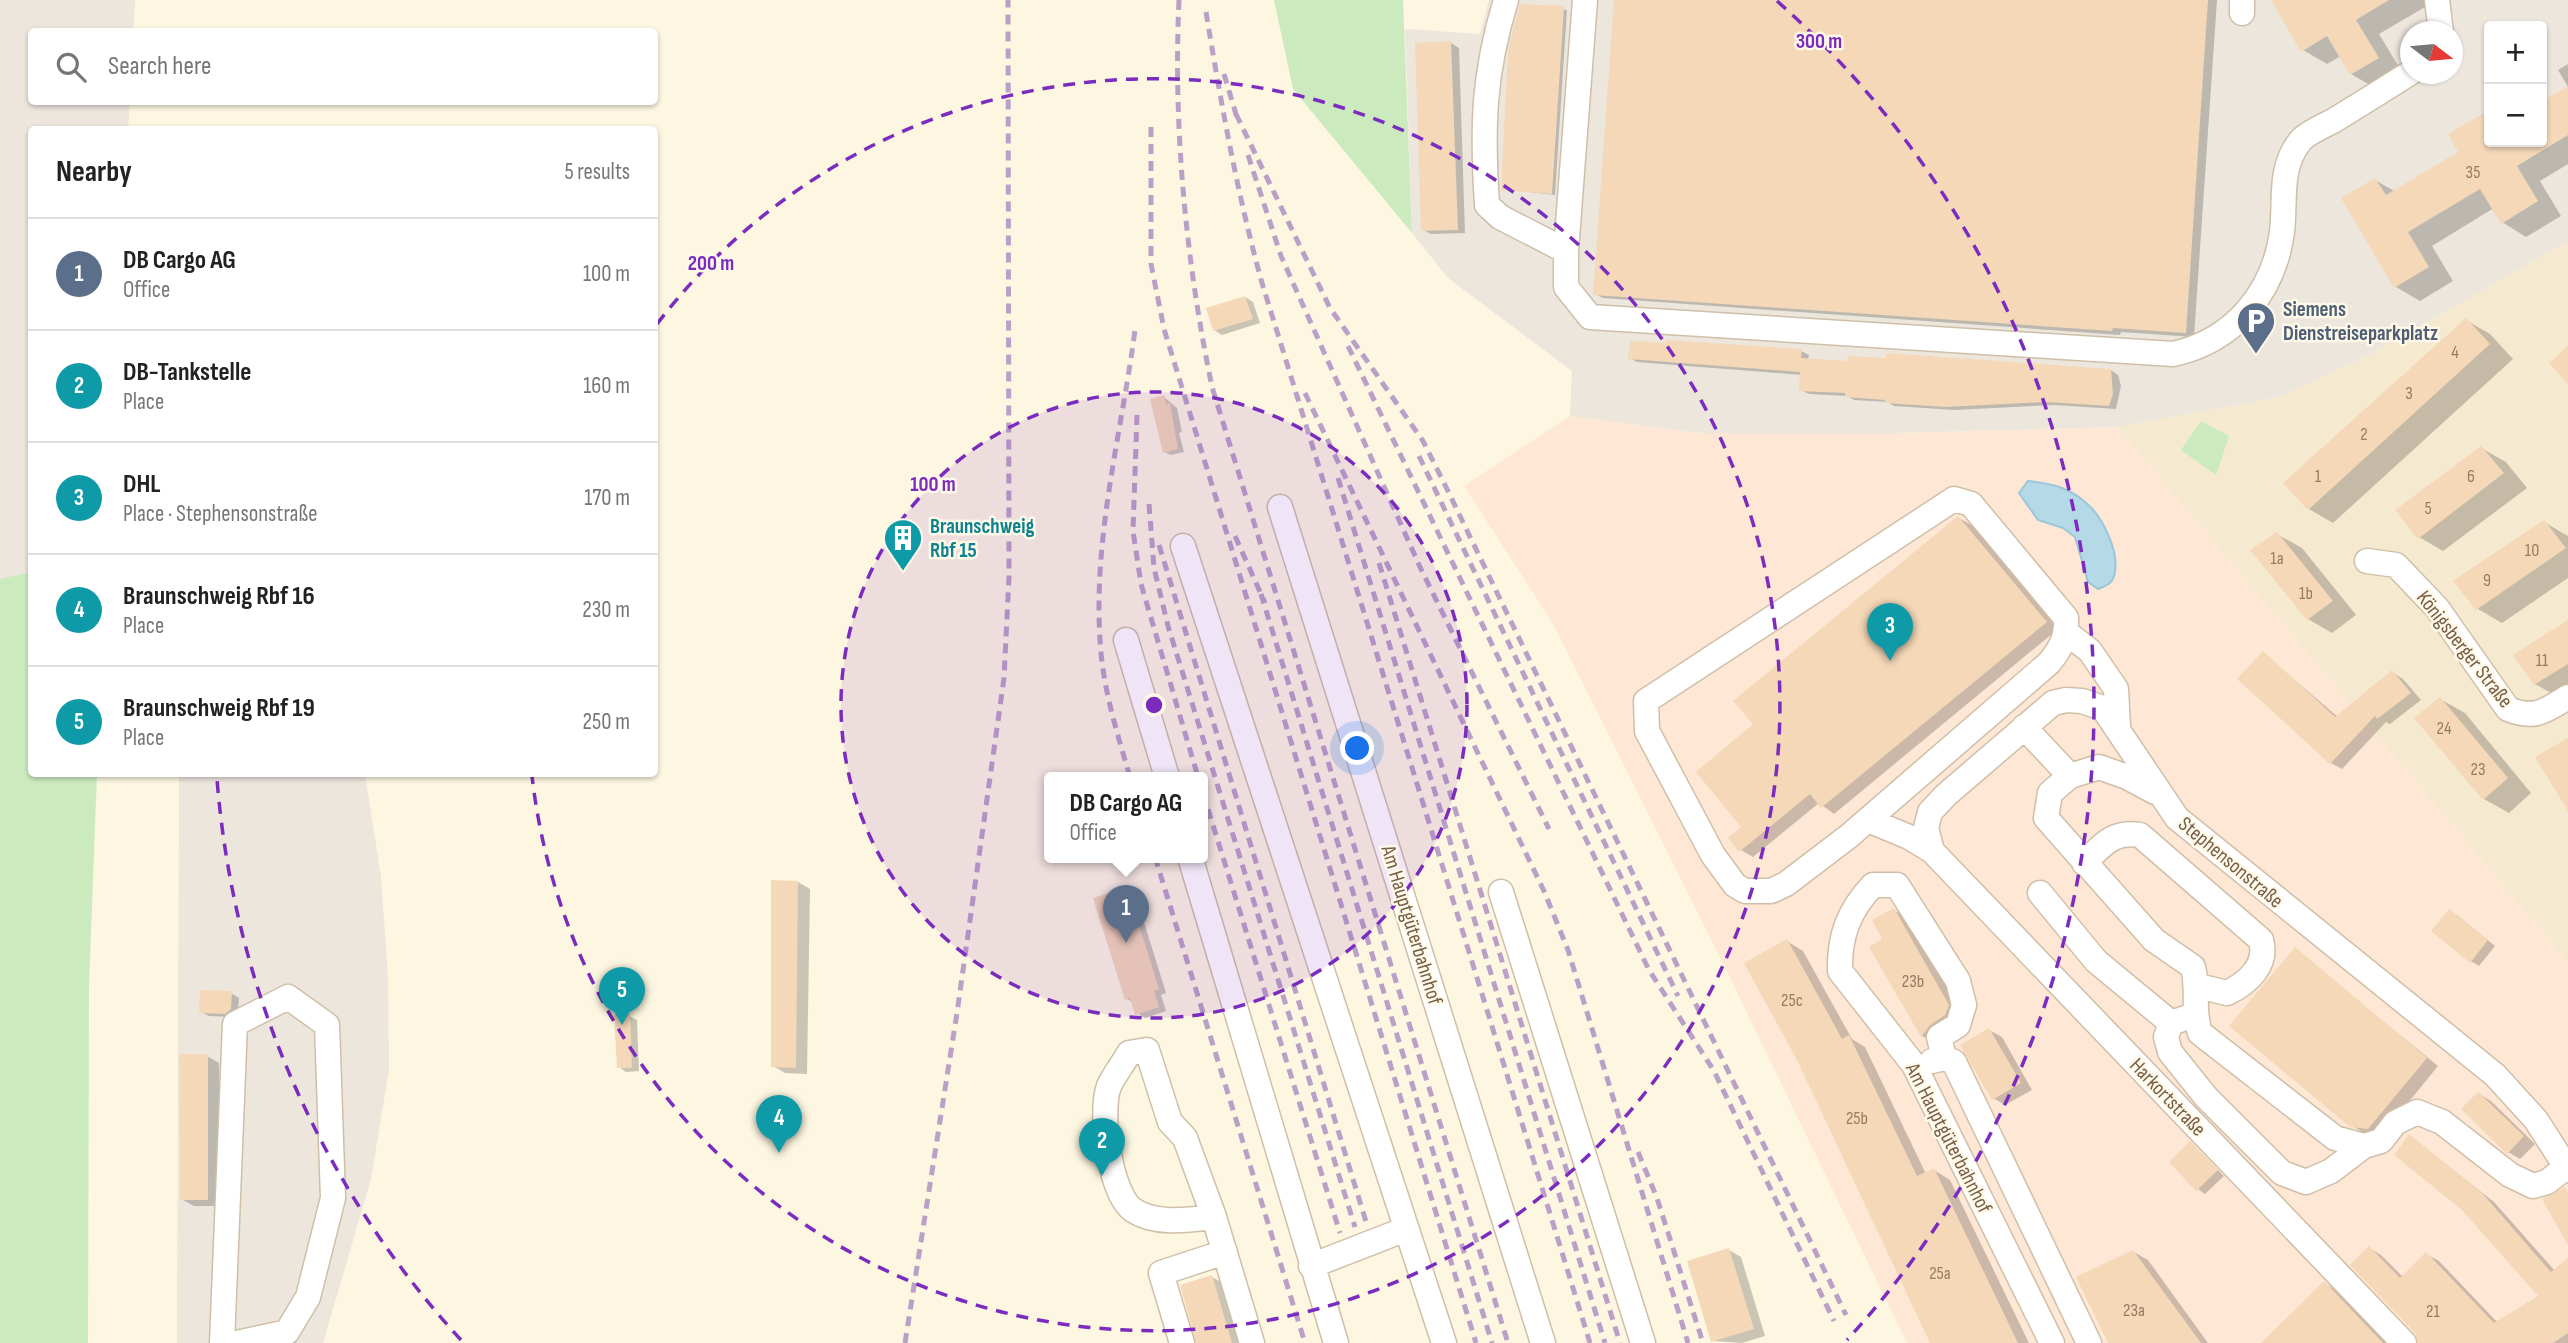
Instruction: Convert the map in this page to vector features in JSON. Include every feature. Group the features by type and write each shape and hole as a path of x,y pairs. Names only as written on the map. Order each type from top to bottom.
{"street":[{"path":"1506,0 1491,51 1482,134 1487,205 1500,217 1566,251"},
{"path":"1585,0 1566,251 1566,287 1590,317 2173,354 2194,349 2224,334 2252,307 2274,271 2282,230 2282,189 2287,164 2302,139 2400,79"},
{"path":"2437,0 2440,21"},
{"path":"1954,499 1971,504 2066,618 2067,633 2061,648 2049,663 1868,820 1786,884 1771,891 1745,891 1735,885 1713,855 1647,731 1646,701 1954,499"},
{"name":"Am Hauptgüterbahnhof","path":"1280,507 1543,1343"},
{"path":"1183,546 1444,1343"},
{"name":"Königsberger Straße","path":"2367,561 2396,565 2437,608 2508,709 2524,716 2568,697"},
{"path":"2067,633 2090,650 2116,689 2118,727"},
{"path":"1126,640 1166,772"},
{"name":"Stephensonstraße","path":"1932,851 1926,828 1930,812 2024,727 2053,704 2066,700 2103,708 2118,727 2158,793 2188,827 2495,1075 2536,1120 2567,1168"},
{"path":"2024,727 2070,776"},
{"path":"2158,793 2127,776 2099,767 2070,776 2050,793 2046,818 2154,940 2193,967 2198,986 2182,1019 2166,1037 2170,1052 2206,1097 2282,1173 2306,1182 2330,1171 2364,1146 2381,1141 2395,1123 2417,1112 2442,1122 2510,1175 2533,1186 2547,1182 2567,1168"},
{"name":"Harkortstraße","path":"1868,820 1909,837 1932,851 2404,1343"},
{"path":"2084,863 2110,837 2124,833 2140,835 2260,940 2264,952 2260,965 2243,985 2227,993 2198,986"},
{"path":"1192,863 1336,1343"},
{"name":"Am Hauptgüterbahnhof","path":"1944,1058 1939,1037 1958,1025 1964,1005 1958,981 1897,885 1873,885 1856,903 1844,928 1839,951 1840,971 1914,1065 2052,1343"},
{"path":"1501,891 1643,1343"},
{"path":"2040,893 2096,961 2182,1019 2335,1138 2364,1146"},
{"path":"222,1343 235,1024 288,997 327,1025 333,1198 308,1297 288,1332 237,1343"},
{"path":"1214,1217 1181,1221 1155,1218 1133,1210 1115,1186 1106,1131 1108,1088 1129,1054 1147,1050 1170,1122 1185,1138 1214,1217 1252,1343"},
{"path":"1914,1065 1944,1058 1954,1062 2089,1343"},
{"path":"1311,1266 1406,1229"},
{"path":"1182,1343 1161,1273 1224,1252"}],"shaded area":[{"path":"0,0 135,0 133,28 28,28 28,105 130,105 128,126 28,126 28,777 31,777 0,943"},
{"path":"1489,0 2568,0 2568,241 2370,355 2279,397 2117,427 1897,433 1700,433 1570,416 1572,371 1448,278 1412,233 1405,29 1480,34"},
{"path":"2568,241 2568,962 2117,427 2279,397 2370,355"},
{"path":"1570,416 1700,433 1897,433 2117,427 2568,962 2568,1343 1907,1343 1718,953 1552,622 1464,486"},
{"path":"179,777 365,777 381,877 388,977 389,1069 371,1179 323,1343 177,1343"}],"green space":[{"path":"1274,0 1403,0 1412,233 1293,89"},
{"path":"2201,421 2229,436 2216,475 2181,450"},
{"path":"28,573 28,777 97,777 89,985 88,1343 0,1343 0,579"}],"water":[{"path":"2028,481 2065,489 2091,507 2108,535 2115,557 2114,576 2110,583 2098,589 2088,582 2075,537 2063,528 2038,520 2019,493"}],"building":[{"path":"1614,0 2208,0 2186,333 2113,328 2112,331 1593,295"},
{"path":"2271,0 2389,0 2356,20 2379,58 2350,75 2327,36 2301,52"},
{"path":"1520,4 1564,6 1552,194 1501,190 1508,50"},
{"path":"1451,41 1458,230 1421,231 1415,43"},
{"path":"2568,86 2568,135 2517,166 2538,201 2501,224 2480,189 2408,232 2429,267 2394,288 2341,198 2375,178 2386,195 2458,152 2448,134 2484,113 2484,147 2547,147 2547,98"},
{"path":"1245,296 1253,319 1213,331 1206,308"},
{"path":"2466,318 2490,344 2308,510 2283,483"},
{"path":"1666,340 1802,349 1801,358 1847,361 1848,356 1886,358 1886,353 2111,369 2113,394 2109,406 2046,402 1946,407 1885,403 1885,400 1845,397 1845,393 1799,391 1800,372 1628,359 1630,341 1666,343"},
{"path":"2568,346 2568,384 2549,363"},
{"path":"1164,395 1166,404 1170,403 1178,449 1163,453 1150,399"},
{"path":"2481,446 2504,473 2418,539 2395,510"},
{"path":"1958,516 2047,622 1821,808 1810,794 1739,852 1728,838 1741,827 1696,772 1753,724 1733,701"},
{"path":"2544,520 2566,548 2476,610 2453,581"},
{"path":"2277,532 2333,601 2307,620 2250,550"},
{"path":"2568,620 2568,664 2534,685 2513,655"},
{"path":"2263,651 2335,717 2392,670 2411,693 2377,719 2375,716 2330,764 2237,679"},
{"path":"2440,697 2508,778 2483,800 2414,718"},
{"path":"2568,738 2568,811 2535,757"},
{"path":"771,880 798,881 796,1068 771,1067"},
{"path":"1127,887 1159,989 1154,991 1159,1007 1135,1015 1130,998 1125,1000 1093,898"},
{"path":"1894,908 1949,1005 1945,1015 1930,1025 1921,1037 1869,947 1882,939 1872,920"},
{"path":"2449,909 2488,940 2470,963 2431,931"},
{"path":"1787,939 1842,1039 1849,1035 1917,1176 1934,1168 2018,1343 1930,1343 1797,1060 1744,963"},
{"path":"2295,947 2427,1058 2368,1129 2350,1127 2229,1026"},
{"path":"200,990 232,991 231,1009 225,1014 199,1013"},
{"path":"630,1014 632,1068 617,1068 614,1015"},
{"path":"1989,1028 2021,1083 1992,1100 1960,1045"},
{"path":"179,1054 208,1054 208,1200 180,1200"},
{"path":"2478,1092 2524,1136 2507,1154 2461,1109"},
{"path":"2409,1134 2482,1193 2551,1272 2568,1258 2568,1333 2553,1343 2418,1343 2415,1333 2350,1265 2369,1246 2400,1278 2426,1252 2494,1323 2538,1296 2462,1210 2394,1155"},
{"path":"2190,1141 2218,1170 2196,1191 2169,1162"},
{"path":"2565,1187 2568,1193 2568,1245 2542,1199"},
{"path":"1729,1248 1754,1329 1711,1342 1687,1261"},
{"path":"2133,1250 2201,1343 2108,1343 2076,1277"},
{"path":"1212,1275 1232,1343 1196,1343 1180,1285"},
{"path":"2324,1281 2383,1343 2261,1343"}],"railway":[{"path":"905,1343 957,1013 1004,678 1009,577 1008,0"},
{"path":"1179,0 1178,97 1184,195 1195,292 1212,387 1508,1343"},
{"path":"1206,12 1230,148 1262,283 1590,1343"},
{"path":"1224,74 1238,121"},
{"path":"1236,114 1330,308 1423,441 1846,1315"},
{"path":"1151,127 1151,264 1164,329 1476,1343"},
{"path":"1248,155 1281,256 1420,567 1549,829"},
{"path":"1129,772 1106,684 1099,612 1100,571 1109,490 1135,330"},
{"path":"1348,346 1649,970 1714,1071 1834,1321"},
{"path":"1305,393 1544,891 1568,950 1688,1343"},
{"path":"1137,415 1133,531 1141,584 1197,772"},
{"path":"1419,456 1678,996"},
{"path":"1338,478 1605,1343"},
{"path":"1149,504 1154,568 1168,626 1355,1227"},
{"path":"1235,536 1265,603"},
{"path":"1159,545 1367,1225"},
{"path":"1379,563 1620,1343"},
{"path":"1261,594 1492,1343"},
{"path":"1208,809 1340,1233"},
{"path":"1157,863 1305,1343"},
{"path":"1638,1152 1657,1198 1703,1343"}],"place":[{"name":"Siemens Dienstreiseparkplatz","path":"2256,355"},
{"name":"Braunschweig Rbf 15","path":"903,572"},
{"name":"DHL","path":"1890,661"},
{"name":"DB Cargo AG","path":"1126,943"},
{"name":"Braunschweig Rbf 19","path":"622,1025"},
{"name":"Braunschweig Rbf 16","path":"779,1153"},
{"name":"DB-Tankstelle","path":"1102,1176"}]}
